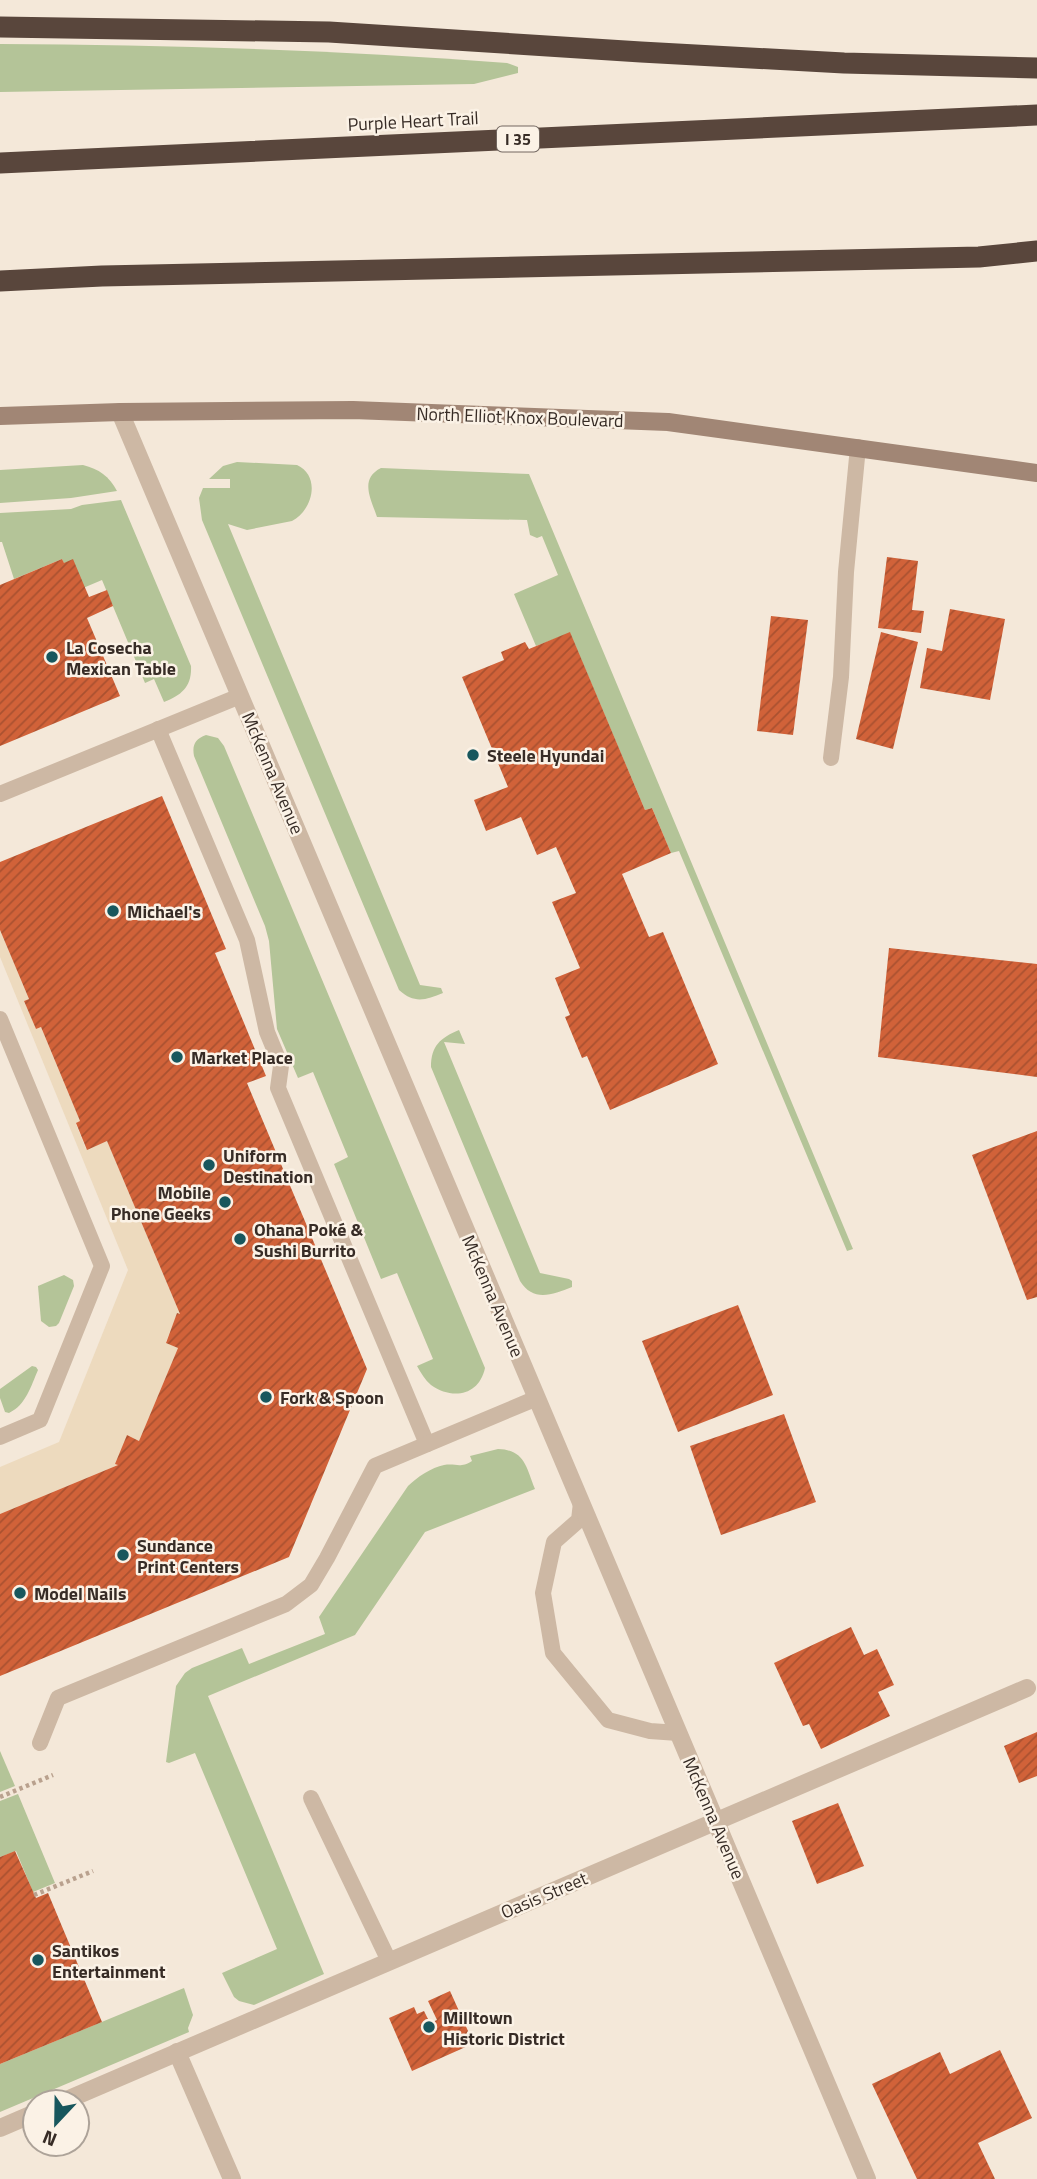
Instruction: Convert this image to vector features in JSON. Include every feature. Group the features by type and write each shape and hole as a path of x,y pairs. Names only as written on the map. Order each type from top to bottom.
{"highway":[{"path":"0,27 329,32 844,63 1037,68"},
{"name":"Purple Heart Trail","path":"0,163 1037,115"},
{"path":"0,281 102,276 979,257 1037,251"},
{"path":"979,257 1037,261"},
{"path":"0,289 102,276"}],"main road":[{"name":"North Elliot Knox Boulevard","path":"0,416 353,410 668,422 1037,473"}],"street":[{"name":"McKenna Avenue","path":"120,412 867,2179"},
{"name":"Oasis Street","path":"91,2089 1032,1688"},
{"path":"177,2052 232,2179"},
{"path":"0,2128 21,2119"}],"lane":[{"path":"831,758 841,677 846,572 858,447"},
{"path":"0,794 240,695"},
{"path":"158,729 247,940 267,1032 281,1066 278,1088 427,1444"},
{"path":"0,1019 102,1266 40,1420 0,1437"},
{"path":"40,1743 58,1698 298,1597 311,1585 376,1466 537,1398"},
{"path":"581,1503 579,1520 554,1542 543,1593 553,1653 608,1720 650,1731 678,1733"},
{"path":"312,1798 389,1961"}],"path":[{"path":"0,1797 53,1775"},
{"path":"34,1895 93,1871"}],"green space":[{"path":"0,44 190,47 381,55 507,63 518,67 518,73 474,84 0,92"},
{"path":"237,462 297,465 305,470 309,477 312,485 309,501 305,509 292,521 247,530 228,524 420,985 441,988 443,993 426,999 415,999 399,990 202,520 199,498 203,488 230,488 230,479 209,479 223,466"},
{"path":"83,465 103,474 117,491 71,498 0,503 0,470"},
{"path":"381,468 529,474 853,1249 847,1251 679,851 671,853 652,808 645,810 570,633 536,646 514,594 558,575 542,536 537,538 530,535 527,520 377,517 368,484 374,473"},
{"path":"121,500 191,666 190,679 185,689 164,702 154,679 145,683 102,580 76,591 62,559 14,579 0,542 0,513 71,509"},
{"path":"206,735 218,738 224,746 485,1368 477,1385 464,1393 439,1390 427,1381 417,1366 433,1359 397,1273 381,1279 334,1164 348,1157 313,1072 298,1078 277,1029 269,941 265,926 194,756 195,743"},
{"path":"459,1030 465,1044 444,1042 540,1273 569,1279 572,1281 572,1287 543,1295 531,1292 520,1281 431,1067 433,1053 438,1044"},
{"path":"64,1275 73,1280 74,1286 59,1323 49,1327 41,1321 38,1286"},
{"path":"32,1366 38,1370 27,1394 15,1410 5,1412 0,1389"},
{"path":"498,1449 519,1456 535,1489 425,1532 355,1635 208,1696 324,1974 254,2005 239,2001 234,1997 222,1973 277,1949 195,1753 166,1762 176,1686 192,1668 242,1648 249,1664 325,1634 319,1617 408,1486 434,1468 464,1465 472,1461 470,1456"},
{"path":"0,1751 15,1786 0,1792"},
{"path":"18,1794 55,1883 33,1892 16,1851 0,1857 0,1801"},
{"path":"184,1988 193,2015 189,2032 57,2088 21,2088 21,2103 0,2112 0,2064"}],"shaded area":[{"path":"0,930 29,999 24,1001 36,1029 41,1027 80,1121 76,1124 86,1149 107,1141 180,1314 177,1314 166,1342 178,1348 139,1441 127,1436 116,1464 118,1465 0,1514 0,1467 59,1442 128,1270 0,957"}],"building":[{"path":"887,557 918,561 912,610 924,611 921,633 878,628"},
{"name":"La Cosecha Mexican Table","path":"62,559 64,563 73,559 89,597 107,590 113,606 87,618 120,696 0,746 0,585"},
{"path":"950,609 1005,619 990,700 920,688 927,648 942,651"},
{"path":"771,616 808,620 793,735 757,731"},
{"path":"570,632 645,810 652,808 671,853 622,874 649,937 663,932 718,1064 610,1110 587,1056 582,1058 565,1017 570,1015 555,978 580,968 552,902 576,893 556,847 537,855 521,817 486,831 474,800 508,787 462,677 504,660 501,652 525,642 529,649"},
{"path":"881,632 918,642 893,749 856,739"},
{"path":"162,796 226,949 215,953 266,1076 247,1083 367,1369 289,1557 0,1676 0,1514 118,1465 115,1464 127,1435 139,1441 178,1348 166,1343 177,1313 180,1314 107,1141 87,1150 76,1123 80,1121 41,1027 36,1029 24,1001 29,999 0,930 0,862"},
{"path":"889,948 1037,964 1037,1077 878,1057"},
{"path":"1037,1131 1037,1297 1027,1300 972,1155"},
{"path":"738,1305 773,1395 678,1432 642,1341"},
{"path":"784,1414 816,1502 721,1535 690,1446"},
{"path":"851,1627 864,1655 877,1649 894,1685 878,1692 890,1716 821,1749 809,1724 803,1726 774,1663"},
{"path":"1037,1732 1037,1776 1019,1783 1004,1746"},
{"path":"838,1803 864,1866 817,1884 792,1821"},
{"name":"Santikos Entertainment","path":"15,1851 36,1898 48,1893 102,2022 0,2064 0,1857"},
{"name":"Milltown Historic District","path":"450,1991 468,2031 465,2036 470,2045 412,2071 389,2018 414,2007 417,2014 424,2011 430,2023 437,2020 428,2001"},
{"path":"1000,2050 1032,2118 978,2143 995,2179 917,2179 872,2084 940,2052 950,2074"}],"place":[{"name":"La Cosecha Mexican Table","path":"52,657"},
{"name":"Steele Hyundai","path":"473,755"},
{"name":"Michael's","path":"113,911"},
{"name":"Market Place","path":"177,1057"},
{"name":"Uniform Destination","path":"209,1165"},
{"name":"Mobile Phone Geeks","path":"225,1202"},
{"name":"Ohana Poké & Sushi Burrito","path":"240,1239"},
{"name":"Fork & Spoon","path":"266,1397"},
{"name":"Sundance Print Centers","path":"123,1555"},
{"name":"Model Nails","path":"20,1593"},
{"name":"Santikos Entertainment","path":"38,1960"},
{"name":"Milltown Historic District","path":"429,2027"}]}
